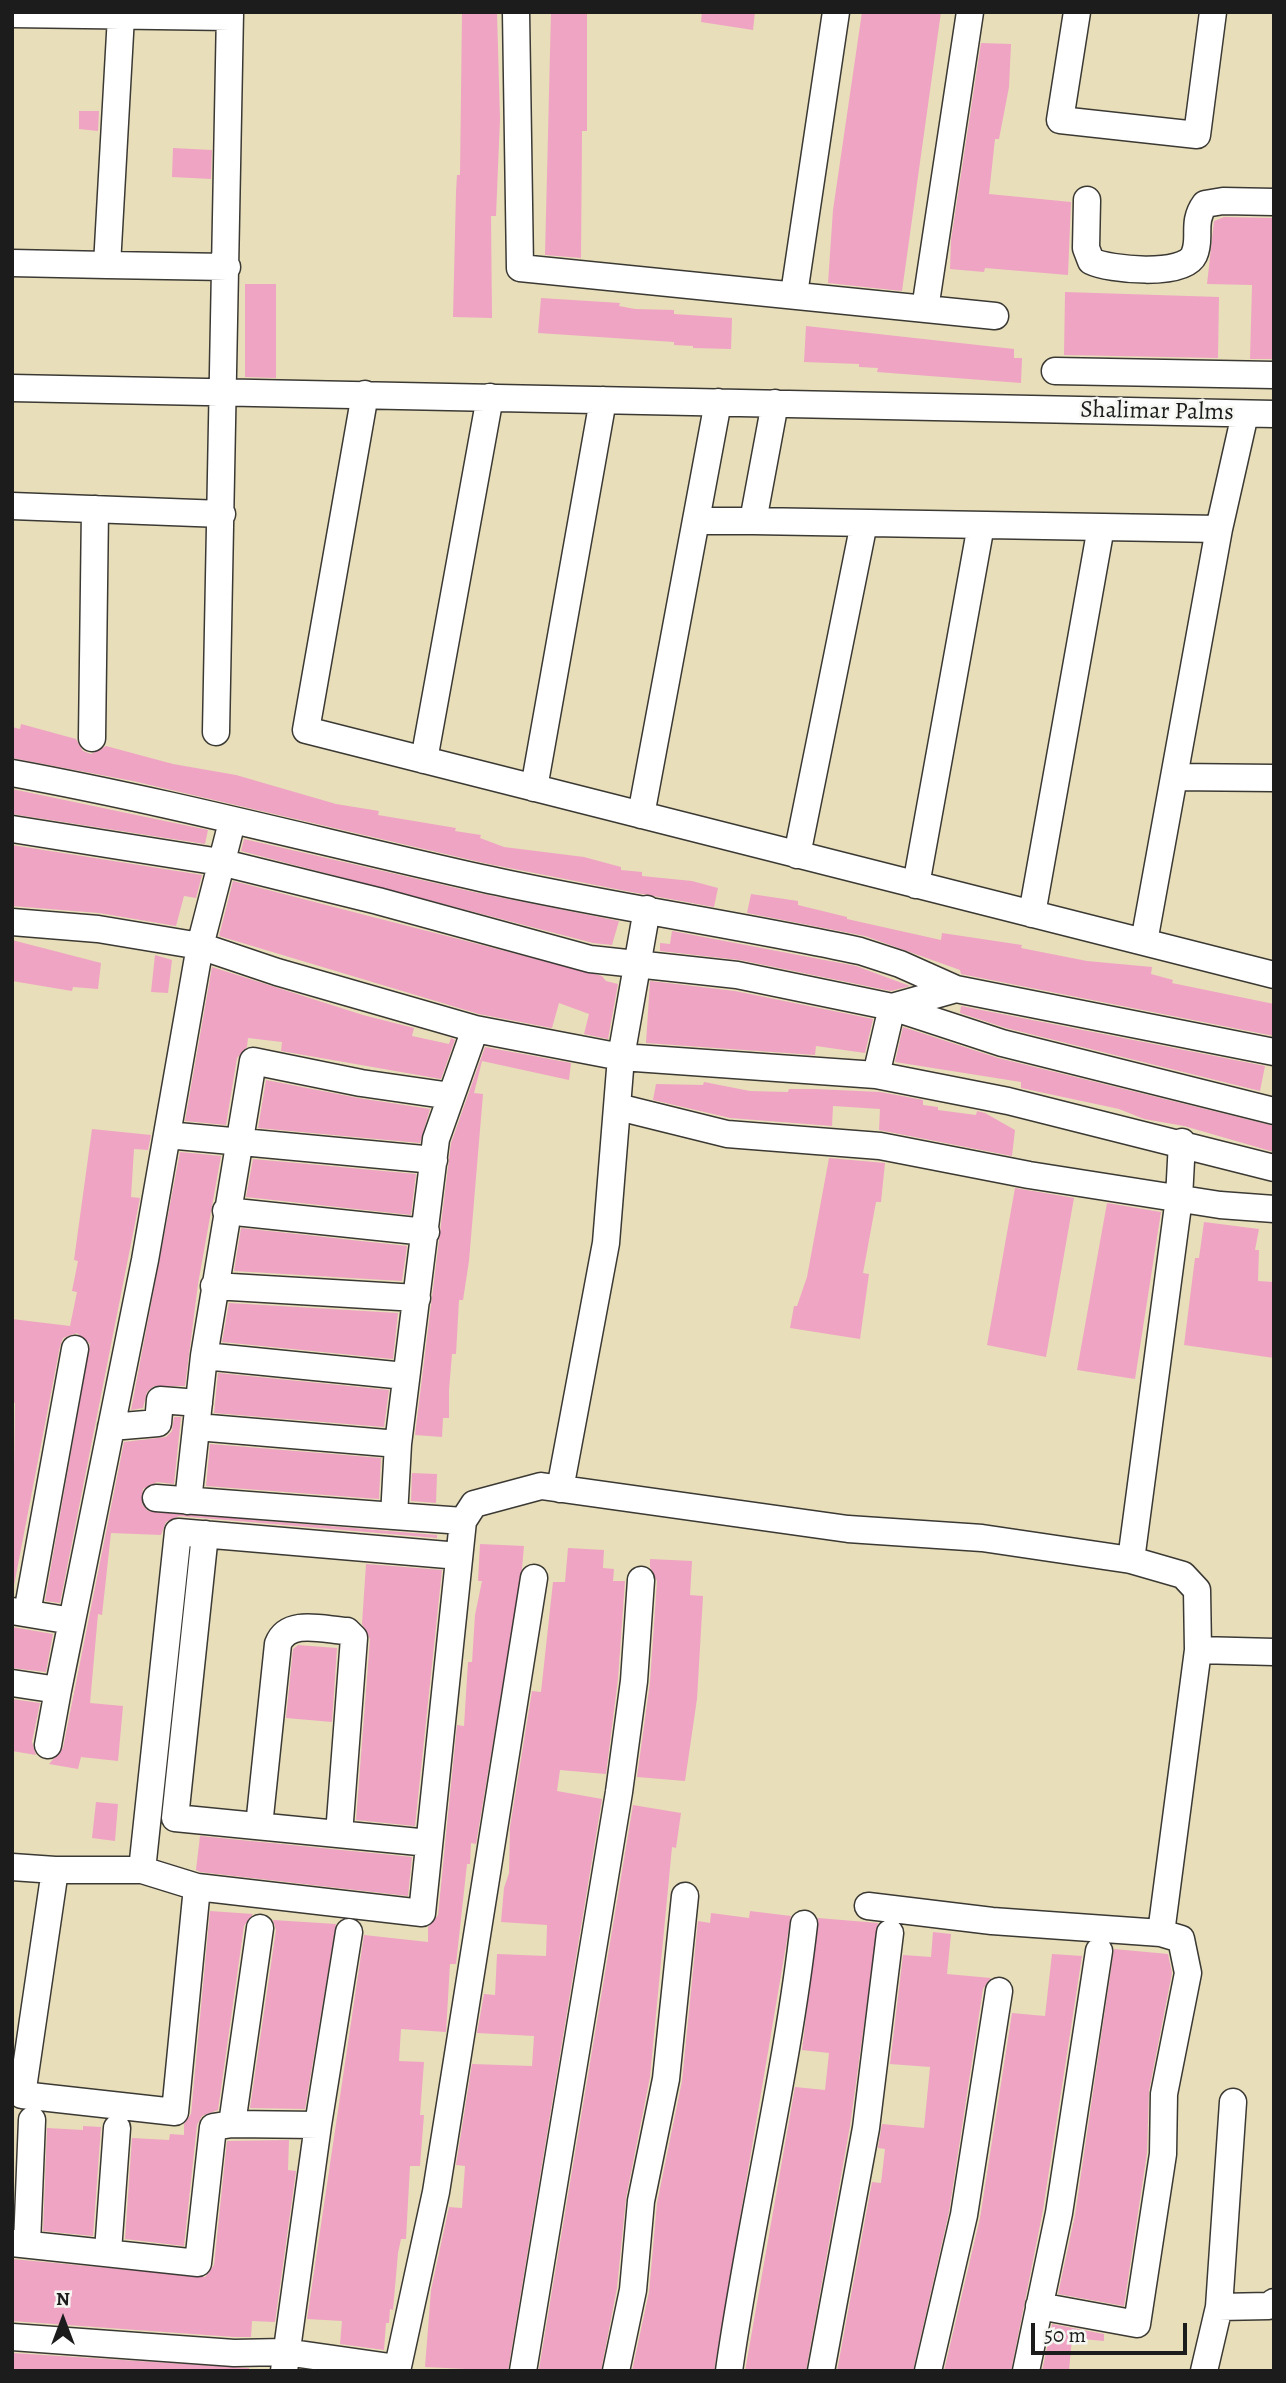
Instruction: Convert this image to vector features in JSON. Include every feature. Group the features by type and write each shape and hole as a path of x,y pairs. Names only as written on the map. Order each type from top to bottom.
{"street":[{"path":"516,12 520,268 995,316"},
{"path":"794,294 836,12"},
{"path":"925,309 970,12"},
{"path":"1077,12 1060,120 1197,135 1213,12"},
{"path":"12,14 230,15 225,391 216,732"},
{"path":"107,265 121,16"},
{"path":"1087,200 1086,248 1091,261 1103,267 1171,269 1186,265 1195,254 1198,214 1206,204 1223,201 1274,202"},
{"path":"12,263 227,267"},
{"path":"1055,370 1274,375"},
{"name":"Shalimar Palms","path":"12,388 1274,414"},
{"path":"365,394 306,730 1274,975"},
{"path":"424,760 490,397"},
{"path":"534,788 603,400"},
{"path":"641,815 718,402"},
{"path":"753,521 775,403"},
{"path":"1144,942 1219,529 1245,414"},
{"path":"12,506 222,514"},
{"path":"92,737 95,509"},
{"path":"696,521 1219,529"},
{"path":"797,855 864,523"},
{"path":"916,885 981,525"},
{"path":"1032,914 1101,527"},
{"path":"12,773 172,805 232,822 483,878 860,951 900,964 956,989 1274,1052"},
{"path":"1174,777 1274,778"},
{"path":"48,1745 167,1135 200,946 232,822"},
{"path":"12,829 220,862 378,901 590,959 737,975 892,1007 1002,1042 1274,1111"},
{"path":"560,1489 606,1243 621,1057 647,909"},
{"path":"12,922 98,929 200,946 277,972 475,1029 621,1057 876,1075 1008,1101 1182,1142 1274,1168"},
{"path":"892,1007 956,989"},
{"path":"876,1075 892,1007"},
{"path":"394,1516 405,1376 414,1336 436,1139 475,1029"},
{"path":"188,1501 214,1286 253,1061 361,1083 451,1096"},
{"path":"618,1107 727,1134 880,1146 1029,1175 1178,1198 1274,1209"},
{"path":"167,1135 434,1160"},
{"path":"1131,1560 1178,1198 1182,1142"},
{"path":"226,1212 426,1232"},
{"path":"214,1286 417,1298"},
{"path":"72,1621 20,1612 75,1349"},
{"path":"204,1356 405,1376"},
{"path":"111,1427 158,1423 160,1400 198,1415 398,1444"},
{"path":"12,1867 142,1870 197,1887 422,1913 463,1521 474,1504 541,1486 848,1529 982,1538 1131,1560 1183,1575 1198,1590 1198,1650 1161,1933"},
{"path":"156,1499 463,1521"},
{"path":"142,1870 178,1532 459,1556"},
{"path":"175,1818 205,1534"},
{"path":"12,2337 234,2353 284,2361 397,2369 436,2192 534,1578"},
{"path":"523,2371 619,1792 634,1681 641,1580"},
{"path":"260,1826 278,1644 282,1633 290,1627 347,1631 354,1638 340,1834"},
{"path":"1198,1650 1274,1652"},
{"path":"12,1683 58,1690"},
{"path":"148,1815 429,1843"},
{"path":"54,1870 22,2095 175,2112 197,1887"},
{"path":"617,2371 633,2290 641,2201 666,2079 685,1896"},
{"path":"867,1906 1005,1922 1161,1933 1181,1939 1188,1973 1164,2094 1163,2154 1137,2324 1039,2306"},
{"path":"729,2371 741,2283 793,2009 804,1924"},
{"path":"232,2124 260,1928"},
{"path":"284,2361 349,1932"},
{"path":"821,2371 866,2128 890,1933"},
{"path":"1026,2371 1059,2213 1098,1951"},
{"path":"928,2371 964,2216 999,1992"},
{"path":"1204,2371 1219,2306 1233,2102"},
{"path":"32,2120 20,2244 108,2251 198,2263 213,2126 318,2126"},
{"path":"108,2251 117,2128"},
{"path":"1219,2306 1269,2305 1274,2302"}],"building":[{"path":"462,12 497,12 500,119 496,216 491,216 492,318 453,317 456,192 457,175 460,175"},
{"path":"551,12 587,12 587,131 582,131 581,258 545,255"},
{"path":"702,12 755,12 753,30 701,22"},
{"path":"862,12 941,12 902,291 828,283 833,210"},
{"path":"981,43 1011,44 1009,87 999,139 995,139 989,194 1071,202 1068,275 985,268 984,272 950,269 951,240"},
{"path":"79,111 99,111 98,131 79,129"},
{"path":"173,148 212,150 211,179 172,177"},
{"path":"1224,217 1274,218 1274,359 1250,359 1252,285 1207,284 1214,221"},
{"path":"245,284 276,284 276,378 245,377"},
{"path":"1065,292 1219,297 1218,358 1064,355"},
{"path":"541,298 620,303 619,306 635,309 674,310 674,314 732,318 731,349 693,348 674,345 674,342 538,333"},
{"path":"806,326 1014,349 1014,358 1022,358 1021,383 877,372 878,368 859,367 859,364 804,362"},
{"path":"21,724 76,739 83,751 91,754 106,746 173,764 236,775 336,804 379,811 378,815 456,828 455,831 481,835 480,838 504,847 584,857 621,867 621,870 642,872 642,876 692,881 718,888 714,907 484,863 133,781 12,758 12,727 20,729"},
{"path":"12,789 208,830 205,844 12,814"},
{"path":"244,839 478,893 619,921 612,945 593,943 241,851"},
{"path":"12,845 202,875 196,898 184,896 176,926 99,913 12,906"},
{"path":"233,881 602,976 606,981 618,984 608,1039 584,1034 589,1014 559,1003 552,1028 479,1014 219,936"},
{"path":"751,894 798,901 798,905 847,919 941,940 942,933 1022,945 1021,948 1087,961 1152,967 1151,974 1173,980 1172,983 1274,1004 1274,1036 961,974 960,970 865,936 747,913"},
{"path":"672,931 856,966 910,986 891,991 740,960 660,951 660,943 670,944"},
{"path":"12,940 101,963 98,989 73,987 72,991 12,981"},
{"path":"155,955 172,960 168,993 151,992"},
{"path":"212,967 363,1015 414,1028 412,1036 449,1044 451,1038 455,1040 441,1079 281,1051 282,1042 248,1038 247,1047 237,1058 226,1125 185,1121"},
{"path":"650,981 735,991 873,1019 865,1053 816,1046 815,1055 646,1043"},
{"path":"961,1006 1265,1066 1260,1091 1006,1028 960,1013"},
{"path":"903,1027 998,1058 1274,1126 1274,1152 1184,1126 1144,1119 1119,1109 1021,1088 1021,1082 895,1062"},
{"path":"485,1047 571,1063 569,1080 482,1061 474,1093 483,1094 469,1261 463,1300 459,1300 456,1354 452,1354 449,1418 443,1418 442,1437 415,1435 451,1143"},
{"path":"266,1080 430,1109 420,1143 258,1128"},
{"path":"704,1082 750,1091 788,1092 789,1089 815,1089 880,1092 923,1100 923,1105 938,1107 938,1110 976,1115 977,1111 1015,1130 1012,1156 879,1130 880,1109 833,1106 832,1126 730,1118 653,1100 656,1084 703,1085"},
{"path":"92,1129 151,1135 148,1150 134,1149 131,1197 140,1198 60,1603 45,1601 90,1344 77,1333 63,1338 60,1346 12,1596 15,1403 12,1402 12,1319 70,1326 77,1292 72,1291 78,1261 74,1260"},
{"path":"180,1152 221,1156 198,1284 185,1386 154,1386 147,1392 143,1408 131,1410"},
{"path":"829,1158 885,1163 881,1202 876,1202 863,1273 869,1274 860,1339 790,1328 794,1306 797,1306 807,1277"},
{"path":"253,1159 416,1174 411,1215 246,1197"},
{"path":"1015,1188 1074,1198 1046,1357 987,1345"},
{"path":"1107,1203 1161,1212 1135,1379 1077,1370"},
{"path":"1204,1222 1259,1229 1255,1250 1259,1250 1258,1281 1274,1282 1274,1358 1184,1345 1195,1258 1199,1258"},
{"path":"241,1228 407,1246 402,1281 234,1271"},
{"path":"229,1303 398,1313 393,1359 222,1342"},
{"path":"218,1373 389,1390 384,1427 214,1413"},
{"path":"174,1417 181,1417 174,1484 157,1482 143,1489 142,1504 148,1511 437,1535 437,1538 179,1516 166,1522 161,1535 111,1533 102,1615 98,1614 90,1703 123,1706 118,1761 81,1757 78,1769 49,1764 63,1748 124,1442 166,1437 172,1431"},
{"path":"210,1444 381,1458 379,1499 206,1486"},
{"path":"412,1473 437,1474 436,1503 411,1501"},
{"path":"480,1544 524,1546 476,1844 471,1843 470,1864 467,1864 456,1964 450,1964 446,2032 401,2029 399,2061 424,2062 420,2115 424,2115 420,2166 410,2166 406,2239 401,2239 398,2253 393,2310 390,2309 389,2323 386,2323 384,2350 340,2344 342,2321 307,2319 364,1935 428,1942 428,1927 438,1915 457,1725 464,1726 468,1662 472,1662 475,1615 482,1581 478,1581"},
{"path":"568,1548 604,1550 603,1568 614,1569 613,1581 625,1581 618,1679 606,1774 560,1770 557,1791 602,1799 508,2371 425,2367 431,2290 449,2207 462,2208 465,2166 456,2165 472,2064 532,2066 534,2036 477,2033 484,1994 495,1995 497,1954 546,1956 547,1925 501,1922 504,1888 509,1873 510,1827 532,1691 541,1692 553,1582 565,1582"},
{"path":"650,1559 692,1561 690,1595 703,1596 697,1699 685,1781 637,1777 650,1682 657,1581 650,1567"},
{"path":"366,1564 442,1570 415,1826 356,1820 370,1639 362,1624"},
{"path":"12,1627 53,1634 46,1672 12,1668"},
{"path":"298,1645 337,1648 332,1722 286,1718 293,1649"},
{"path":"12,1699 40,1703 32,1742 36,1755 12,1751"},
{"path":"96,1802 118,1804 115,1841 92,1838"},
{"path":"633,1805 681,1813 676,1848 672,1847 650,2077 626,2198 617,2288 601,2371 539,2369"},
{"path":"200,1836 412,1857 408,1896 200,1872 196,1870"},
{"path":"210,1911 253,1914 244,1926 218,2110 202,2116 197,2125 184,2246 125,2239 132,2138 169,2140 170,2134 184,2135 184,2124 191,2114"},
{"path":"750,1911 791,1916 714,2371 632,2371 649,2292 657,2203 682,2081 698,1921 710,1923 711,1913 749,1918"},
{"path":"818,1918 878,1923 850,2126 806,2371 745,2371 795,2087 825,2090 829,2053 802,2050"},
{"path":"273,1920 336,1924 305,2109 250,2108 276,1930"},
{"path":"933,1932 951,1934 947,1974 991,1978 983,1989 949,2212 913,2371 837,2371 872,2182 881,2183 885,2149 878,2148 882,2124 924,2128 930,2067 890,2064 903,1955 931,1957"},
{"path":"1114,1949 1168,1954 1172,1973 1149,2091 1147,2153 1124,2306 1058,2294 1075,2215"},
{"path":"1052,1954 1082,1956 1043,2210 1011,2371 944,2371 980,2218 1012,2013 1045,2016"},
{"path":"83,2126 101,2127 93,2236 43,2231 47,2128 83,2130"},
{"path":"289,2140 288,2170 296,2171 275,2322 252,2321 251,2337 234,2337 12,2321 12,2259 205,2277 214,2265 227,2141"},
{"path":"1052,2324 1104,2334 1104,2341 1072,2338 1069,2371 1042,2371"},
{"path":"12,2353 249,2368 249,2371 12,2371"}]}
